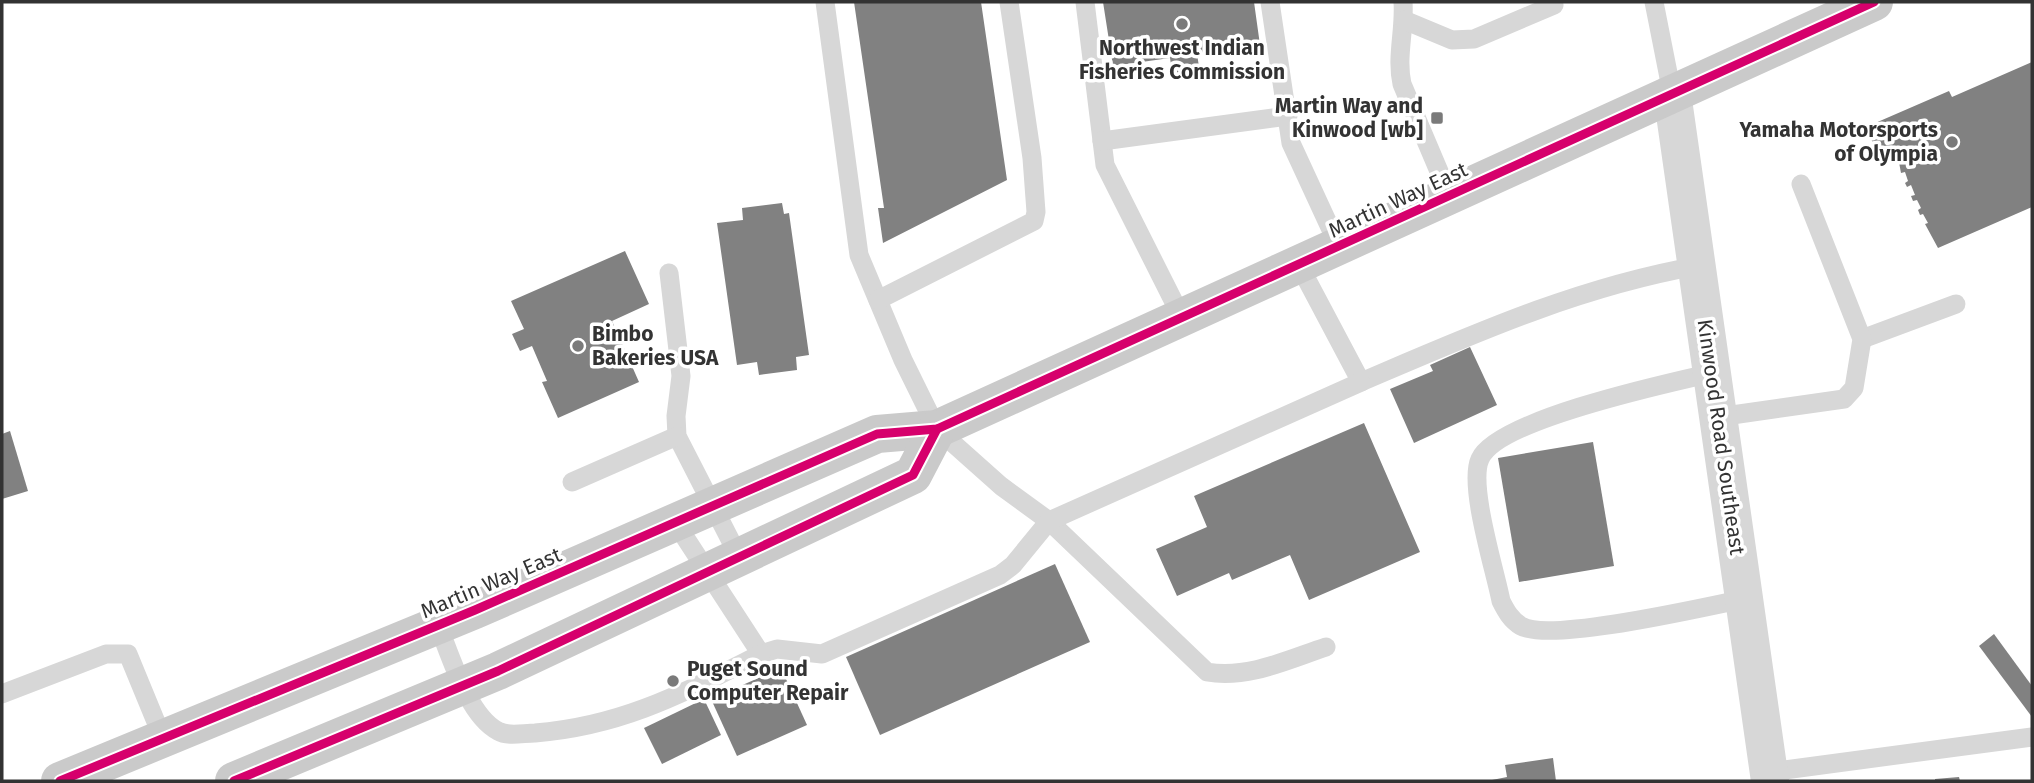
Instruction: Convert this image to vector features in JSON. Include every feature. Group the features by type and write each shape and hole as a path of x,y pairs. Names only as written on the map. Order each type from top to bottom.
{"main road":[{"name":"Martin Way East","path":"60,781 438,625 877,434 937,429 1874,2"},
{"path":"234,781 463,686 913,475 937,429"}],"street":[{"name":"Kinwood Road Southeast","path":"1672,93 1769,777"}],"lane":[{"path":"825,2 859,256 903,360 937,429 1001,486 1049,521 1207,672 1229,676 1247,673 1326,647"},
{"path":"878,300 1034,221 1036,212 1032,158 1009,2"},
{"path":"1085,2 1105,165 1182,318"},
{"path":"1270,2 1291,143 1339,247"},
{"path":"1654,2 1672,93"},
{"path":"1449,195 1402,84 1398,67 1403,11 1452,40 1474,39 1554,5"},
{"path":"1102,141 1288,116"},
{"path":"1718,417 1844,399 1854,388 1862,339 1801,184"},
{"path":"1299,265 1361,382"},
{"path":"438,625 463,686 483,720 499,732 514,734 575,729 626,717 761,654 777,649 822,654 1000,575 1013,565 1049,521 1361,382 1566,298 1642,276 1697,266"},
{"path":"669,273 681,376 676,416 677,436 712,506 723,565 761,654"},
{"path":"1862,339 1956,304"},
{"path":"1712,373 1643,388 1545,418 1488,448 1479,460 1476,484 1501,601 1508,615 1522,627 1546,631 1634,622 1744,599"},
{"path":"572,482 677,436"},
{"path":"675,522 723,565"},
{"path":"2,694 106,654 128,654 163,739"},
{"path":"1769,777 2032,737"}],"building":[{"path":"854,2 981,2 1007,180 883,243 878,208 884,208"},
{"name":"Northwest Indian Fisheries Commission","path":"1103,2 1254,2 1260,45 1197,54 1200,73 1173,78 1170,58 1113,66"},
{"name":"Yamaha Motorsports of Olympia","path":"2032,62 2032,207 1938,248 1925,224 1928,223 1923,214 1920,215 1918,210 1921,208 1917,200 1913,201 1911,196 1915,195 1911,185 1907,187 1905,183 1908,181 1905,172 1901,173 1898,157 1882,164 1866,127 1949,91 1952,97"},
{"path":"782,203 784,214 789,213 809,355 796,357 797,370 759,375 757,362 737,365 717,223 743,220 742,208"},
{"path":"625,251 649,304 612,321 639,382 558,418 542,382 547,381 532,346 520,351 512,334 524,329 511,301"},
{"path":"1470,347 1497,405 1414,443 1390,389 1433,371 1430,365"},
{"path":"1364,423 1420,552 1309,600 1290,555 1232,580 1229,573 1177,596 1156,549 1207,527 1194,496"},
{"path":"10,431 28,491 2,499 2,434"},
{"path":"1593,442 1614,566 1519,582 1498,458"},
{"path":"1055,564 1090,642 880,735 846,657"},
{"path":"1994,634 2032,686 2032,717 1979,646"},
{"path":"781,668 807,725 737,756 711,699"},
{"path":"704,699 721,735 662,764 644,728"},
{"path":"1553,758 1556,781 1487,781 1507,777 1505,765"},
{"path":"1959,777 1960,781 1935,781 1935,779"}],"cycle path":[{"path":"60,781 475,610 877,434 937,429 1874,2"},
{"path":"234,781 498,671 913,475 937,429"}],"place":[{"name":"Northwest Indian Fisheries Commission","path":"1182,24"},
{"name":"Martin Way and Kinwood [wb]","path":"1437,118"},
{"name":"Yamaha Motorsports of Olympia","path":"1952,142"},
{"name":"Bimbo Bakeries USA","path":"578,346"},
{"name":"Puget Sound Computer Repair","path":"673,681"}]}
